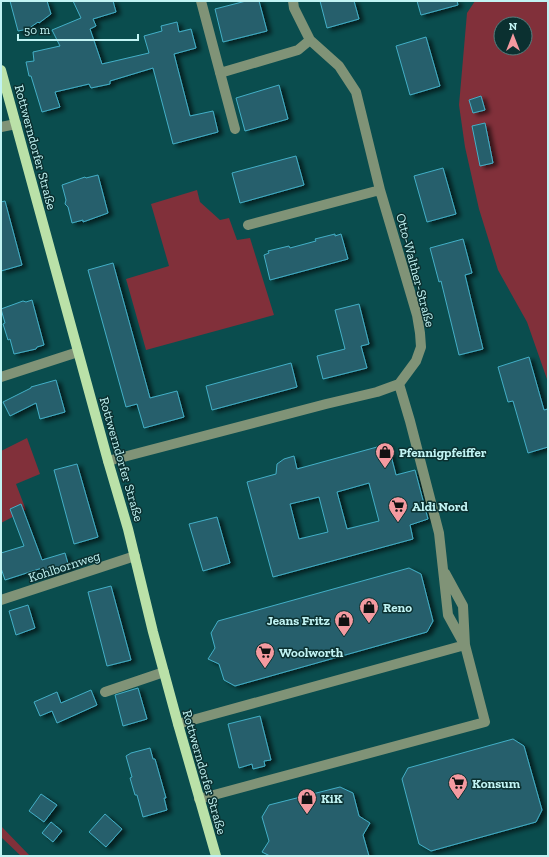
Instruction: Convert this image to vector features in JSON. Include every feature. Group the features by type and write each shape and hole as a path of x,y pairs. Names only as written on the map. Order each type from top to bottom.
{"main road":[{"name":"Rottwerndorfer Straße","path":"1,70 135,556 178,724 216,856"}],"street":[{"path":"201,1 235,129"},
{"name":"Otto-Walther-Straße","path":"293,1 294,8 310,40 339,66 356,92 380,190 420,333 421,347 416,361 399,384"},
{"path":"220,74 298,50 310,40"},
{"path":"1,127 16,124"},
{"path":"248,225 380,190"},
{"path":"1,377 78,352"},
{"path":"108,461 376,392 399,384 436,517 445,573 448,615 465,645"},
{"name":"Kohlbornweg","path":"1,600 135,556"},
{"path":"199,799 485,722 465,645 463,606 445,573"},
{"path":"178,724 465,645"},
{"path":"104,692 164,672"}],"shaded area":[{"path":"475,1 548,1 548,382 527,322 498,270 479,209 465,147 459,105 467,13"},
{"path":"197,190 200,202 220,220 229,218 237,240 250,238 274,315 146,350 126,279 169,266 151,204"},
{"path":"27,438 40,474 16,484 26,510 1,523 1,451"},
{"path":"1,826 30,856 21,856 1,837"}],"building":[{"path":"10,1 47,1 51,14 28,29 18,31"},
{"path":"73,1 113,1 116,12 93,19 96,26 90,29 102,64 149,53 144,36 162,31 161,26 177,22 179,32 191,29 196,48 174,54 190,116 213,111 218,132 173,144 153,68 110,81 110,84 91,88 89,84 55,92 60,107 42,112 31,76 29,76 26,62 34,61 33,52 60,46 52,30 81,18"},
{"path":"246,1 259,1 267,31 223,42 215,9"},
{"path":"320,1 354,1 359,19 327,28"},
{"path":"417,1 457,1 458,5 421,15"},
{"path":"426,37 440,86 410,95 396,46"},
{"path":"279,85 288,119 245,131 236,98"},
{"path":"481,96 485,110 473,113 469,100"},
{"path":"485,123 493,163 480,166 472,126"},
{"path":"296,156 304,185 240,203 232,173"},
{"path":"443,168 456,214 427,222 414,176"},
{"path":"98,175 108,213 83,222 83,220 72,223 68,207 65,204 66,200 62,185 85,177"},
{"path":"5,201 22,265 1,271 1,202"},
{"path":"335,234 335,236 341,234 348,259 270,280 264,255 269,253 268,251 289,246 290,248"},
{"path":"463,239 472,273 465,275 483,349 459,355 441,281 439,282 430,248"},
{"path":"113,263 150,398 177,391 184,417 144,428 137,404 126,407 88,270"},
{"path":"32,300 44,345 37,347 36,349 14,354 10,339 8,340 3,324 5,323 1,309 23,301 26,302"},
{"path":"359,304 369,344 361,346 367,368 323,379 317,356 345,349 335,310"},
{"path":"529,357 544,410 548,409 548,447 528,453 513,401 508,402 498,367"},
{"path":"291,363 297,387 212,410 206,386"},
{"path":"56,380 65,412 40,419 36,403 10,416 3,402 31,387"},
{"path":"388,444 396,475 415,470 428,519 410,525 413,539 273,577 247,482 276,474 277,464 284,459 294,456 297,469","holes":["369,483 379,521 347,529 337,492","319,497 328,532 299,539 290,504"]},
{"path":"77,464 98,537 74,544 54,470"},
{"path":"21,504 42,560 65,553 69,567 44,575 42,568 5,580 1,568 1,553 24,546 10,509"},
{"path":"217,517 230,563 203,571 189,524"},
{"path":"409,568 421,574 433,621 427,632 235,686 224,680 219,664 208,659 215,648 211,633 218,621"},
{"path":"111,586 131,660 107,666 88,592"},
{"path":"28,605 35,628 16,635 9,611"},
{"path":"138,688 147,719 123,726 115,695"},
{"path":"91,690 97,705 57,723 52,711 40,716 34,702 57,692 61,703"},
{"path":"260,716 271,760 264,761 265,766 253,769 252,764 239,768 228,724"},
{"path":"513,739 524,746 542,810 536,822 431,851 419,844 402,779 408,768"},
{"path":"150,748 153,759 155,759 166,798 164,798 167,810 143,817 137,795 135,795 130,778 132,777 126,756 131,753"},
{"path":"340,787 353,793 359,816 370,823 363,835 369,856 270,856 262,852 269,841 262,817 269,805"},
{"path":"41,794 57,805 44,822 29,811"},
{"path":"105,814 122,829 106,847 89,832"},
{"path":"51,822 62,831 53,842 42,833"}],"place":[{"name":"Pfennigpfeiffer","path":"385,469"},
{"name":"Aldi Nord","path":"398,523"},
{"name":"Reno","path":"369,624"},
{"name":"Jeans Fritz","path":"344,637"},
{"name":"Woolworth","path":"265,669"},
{"name":"Konsum","path":"458,800"},
{"name":"KiK","path":"307,815"}]}
